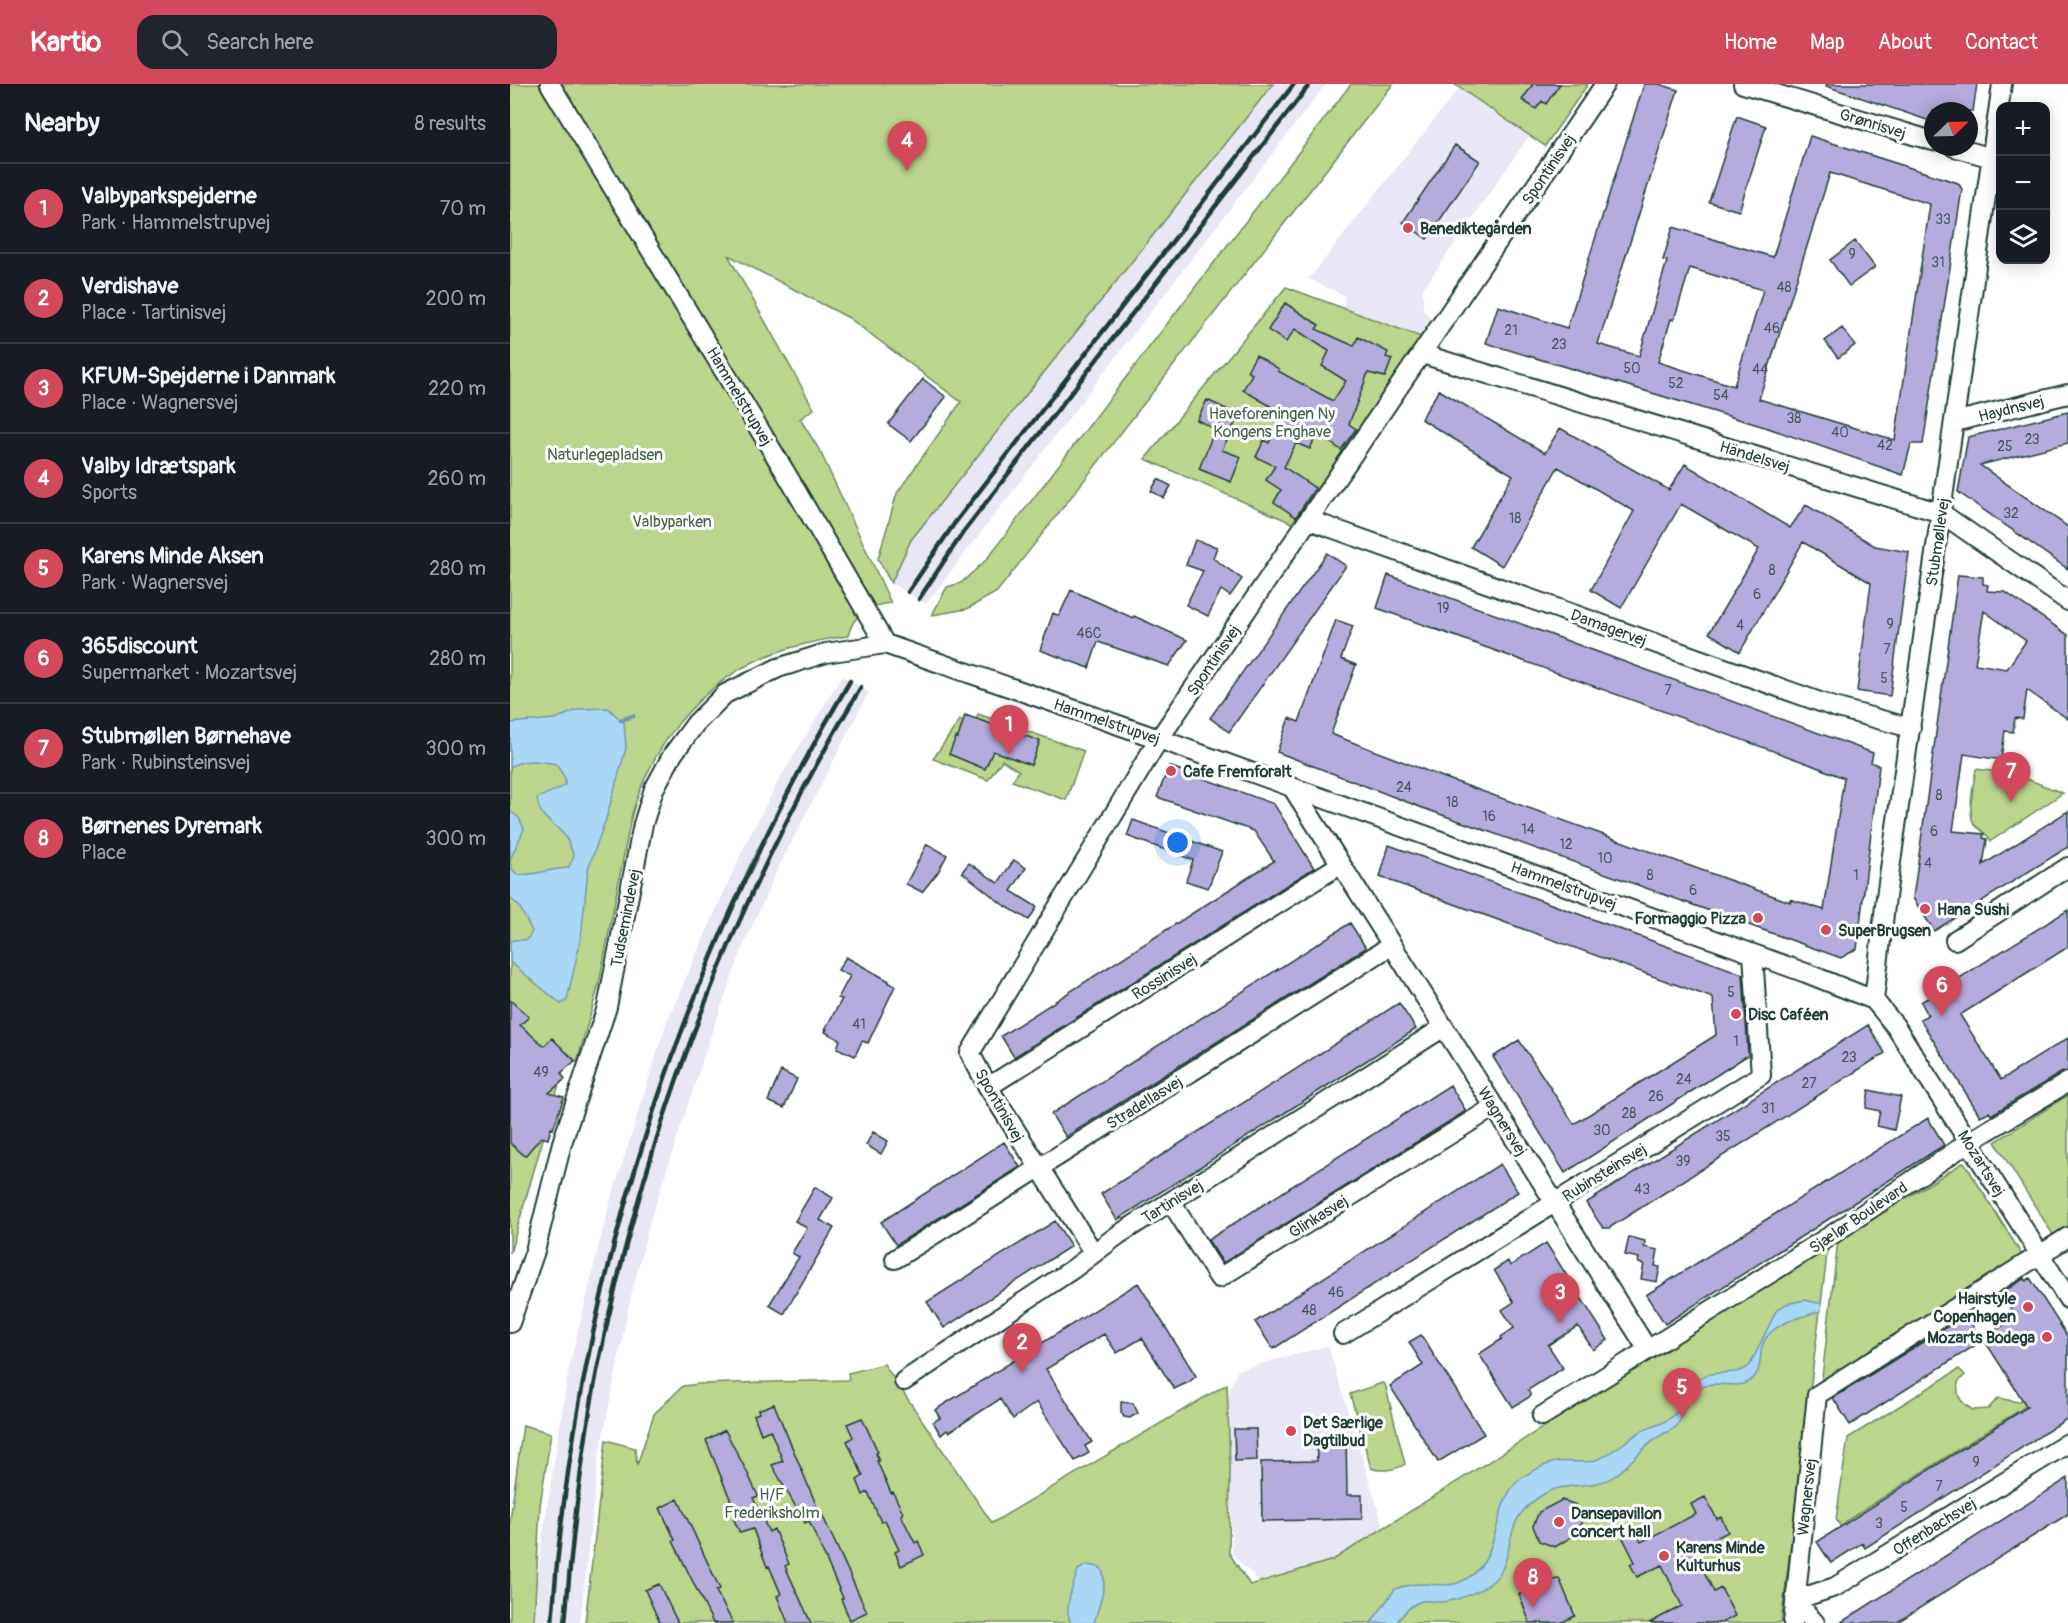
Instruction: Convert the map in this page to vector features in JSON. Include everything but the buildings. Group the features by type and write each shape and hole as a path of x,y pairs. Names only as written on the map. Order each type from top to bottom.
{"street":[{"name":"Hammelstrupvej","path":"550,84 788,475 885,644 1159,739 1874,1000"},
{"name":"Spontinisvej","path":"1093,1252 1038,1169 970,1053 1159,739 1605,84"},
{"name":"Grønrisvej","path":"1743,84 1924,138"},
{"name":"Stubmøllevej","path":"1874,1000 2002,84"},
{"path":"1978,154 1992,158"},
{"name":"Händelsvej","path":"1422,354 1941,513 2068,601"},
{"name":"Haydnsvej","path":"1954,422 2068,394"},
{"name":"Damagervej","path":"1309,520 1834,707 1911,728"},
{"name":"Tudsemindevej","path":"510,1323 535,1251 562,1143 607,1007 643,824 654,789 673,754 696,723 725,694 778,668 826,653 885,644"},
{"name":"Wagnersvej","path":"1292,787 1648,1350"},
{"name":"Rossinisvej","path":"988,1087 1341,864"},
{"path":"1955,940 2068,867"},
{"name":"Stradellasvej","path":"895,1260 1392,945"},
{"name":"Rubinsteinsvej","path":"1343,1334 1761,1075 1753,954"},
{"name":"Mozartsvej","path":"1874,1000 1896,1027 2068,1299"},
{"name":"Tartinisvej","path":"904,1381 1072,1269 1093,1252 1444,1027"},
{"name":"Sjælør Boulevard","path":"1648,1350 1833,1234 1969,1142 2068,1082"},
{"name":"Glinkasvej","path":"1171,1202 1219,1278 1494,1107"},
{"path":"2040,1255 2068,1237"},
{"name":"Wagnersvej","path":"1793,1623 1816,1395 2040,1255"},
{"path":"1542,1416 1648,1350"},
{"name":"Offenbachsvej","path":"1795,1600 1835,1587 2068,1443"},
{"path":"1795,1600 1815,1623"}],"shaded area":[{"path":"1273,84 1326,84 926,604 891,583 911,540"},
{"name":"Benediktegården","path":"1459,88 1529,136 1423,289 1423,309 1433,322 1420,346 1342,319 1345,296 1309,279"},
{"path":"842,676 869,692 778,868 744,944 709,1040 650,1221 630,1300 598,1462 580,1623 535,1623 540,1553 569,1368 608,1209 667,1021 744,847 779,780"},
{"name":"Det Særlige Dagtilbud","path":"1328,1346 1384,1529 1327,1563 1259,1581 1232,1554 1227,1395 1238,1370"}],"green space":[{"path":"510,84 1273,84 911,540 891,583 878,559 897,493 961,402 849,318 728,255 814,409 800,419 820,451 891,603 869,608 858,616 848,636 784,650 740,669 697,703 663,745 639,793 631,818 599,984 577,1062 568,1053 510,1253"},
{"path":"1351,84 1393,84 997,592 967,609 932,615 947,587 961,583 986,560"},
{"path":"1454,84 1588,84 1545,146"},
{"name":"Haveforeningen Ny Kongens Enghave","path":"1286,287 1424,338 1292,523 1145,459"},
{"path":"978,714 1084,751 1066,800 1012,781 1019,771 1002,760 988,780 933,759 960,720 973,725"},
{"path":"1976,769 2014,774 2063,793 1991,841 1972,819"},
{"path":"2068,1095 2068,1229 2055,1238 1995,1142"},
{"path":"1964,1162 2024,1258 1821,1385 1838,1241"},
{"name":"H/F Frederiksholm","path":"1828,1247 1781,1623 585,1623 606,1440 635,1448 637,1465 654,1414 683,1386 849,1380 848,1373 884,1364 992,1523 1227,1384 1230,1467 1229,1553 1250,1585 1333,1560"},
{"path":"1959,1369 1965,1375 1958,1382 1959,1396 1965,1405 1973,1410 1988,1409 1998,1398 2018,1402 2047,1385 2051,1390 1846,1521 1848,1525 1842,1529 1836,1519 1848,1438"},
{"path":"1385,1384 1405,1464 1398,1468 1384,1470 1371,1468 1350,1394"},
{"path":"523,1425 551,1433 540,1506 534,1623 510,1623 510,1520"}],"water":[{"path":"608,708 624,723 626,748 606,819 588,869 581,938 567,1000 561,1004 510,962 510,941 525,940 532,931 519,906 510,898 510,862 512,869 518,875 568,868 574,857 570,845 562,832 545,818 537,799 565,785 565,778 556,764 526,761 510,767 510,723 555,719 580,709"},
{"path":"510,811 519,818 524,829 510,860"},
{"path":"1805,1300 1822,1304 1821,1311 1786,1322 1771,1332 1762,1347 1757,1373 1751,1380 1739,1385 1712,1384 1699,1389 1691,1397 1676,1427 1654,1440 1616,1475 1598,1483 1551,1490 1528,1506 1517,1520 1502,1569 1487,1586 1454,1600 1419,1602 1409,1608 1396,1623 1371,1623 1395,1589 1415,1584 1454,1584 1473,1574 1484,1562 1491,1548 1505,1501 1512,1488 1523,1477 1552,1463 1596,1460 1640,1432 1668,1420 1676,1413 1698,1379 1711,1374 1739,1371 1750,1365 1776,1311 1786,1304"},
{"path":"1086,1565 1100,1567 1104,1587 1094,1623 1071,1623 1068,1610 1070,1596 1078,1570"}],"waterway":[{"path":"621,720 633,716"}],"railway":[{"path":"908,592 954,524 1294,84"},
{"path":"919,599 964,531 1310,84"},
{"path":"552,1623 564,1499 584,1376 612,1254 646,1135 687,1017 735,902 789,790 850,681"},
{"path":"565,1623 578,1497 597,1371 617,1281 668,1104 699,1018 734,933 815,767 861,687"}],"place":[{"name":"Valby Idrætspark","path":"907,171"},
{"name":"Benediktegården","path":"1408,228"},
{"name":"Valbyparkspejderne","path":"1009,755"},
{"name":"Cafe Fremforalt","path":"1171,771"},
{"name":"Stubmøllen Børnehave","path":"2011,802"},
{"name":"Hana Sushi","path":"1925,909"},
{"name":"Formaggio Pizza","path":"1758,918"},
{"name":"SuperBrugsen","path":"1826,930"},
{"name":"Disc Caféen","path":"1736,1014"},
{"name":"365discount","path":"1942,1016"},
{"name":"Hairstyle Copenhagen","path":"2028,1307"},
{"name":"KFUM-Spejderne i Danmark","path":"1560,1323"},
{"name":"Mozarts Bodega","path":"2047,1337"},
{"name":"Verdishave","path":"1022,1373"},
{"name":"Karens Minde Aksen","path":"1682,1418"},
{"name":"Det Særlige Dagtilbud","path":"1291,1431"},
{"name":"Dansepavillon concert hall","path":"1559,1522"},
{"name":"Karens Minde Kulturhus","path":"1664,1556"},
{"name":"Børnenes Dyremark","path":"1533,1608"}],"park label":[{"name":"Naturlegepladsen","path":"605,454"},
{"name":"Valbyparken","path":"672,521"}]}
